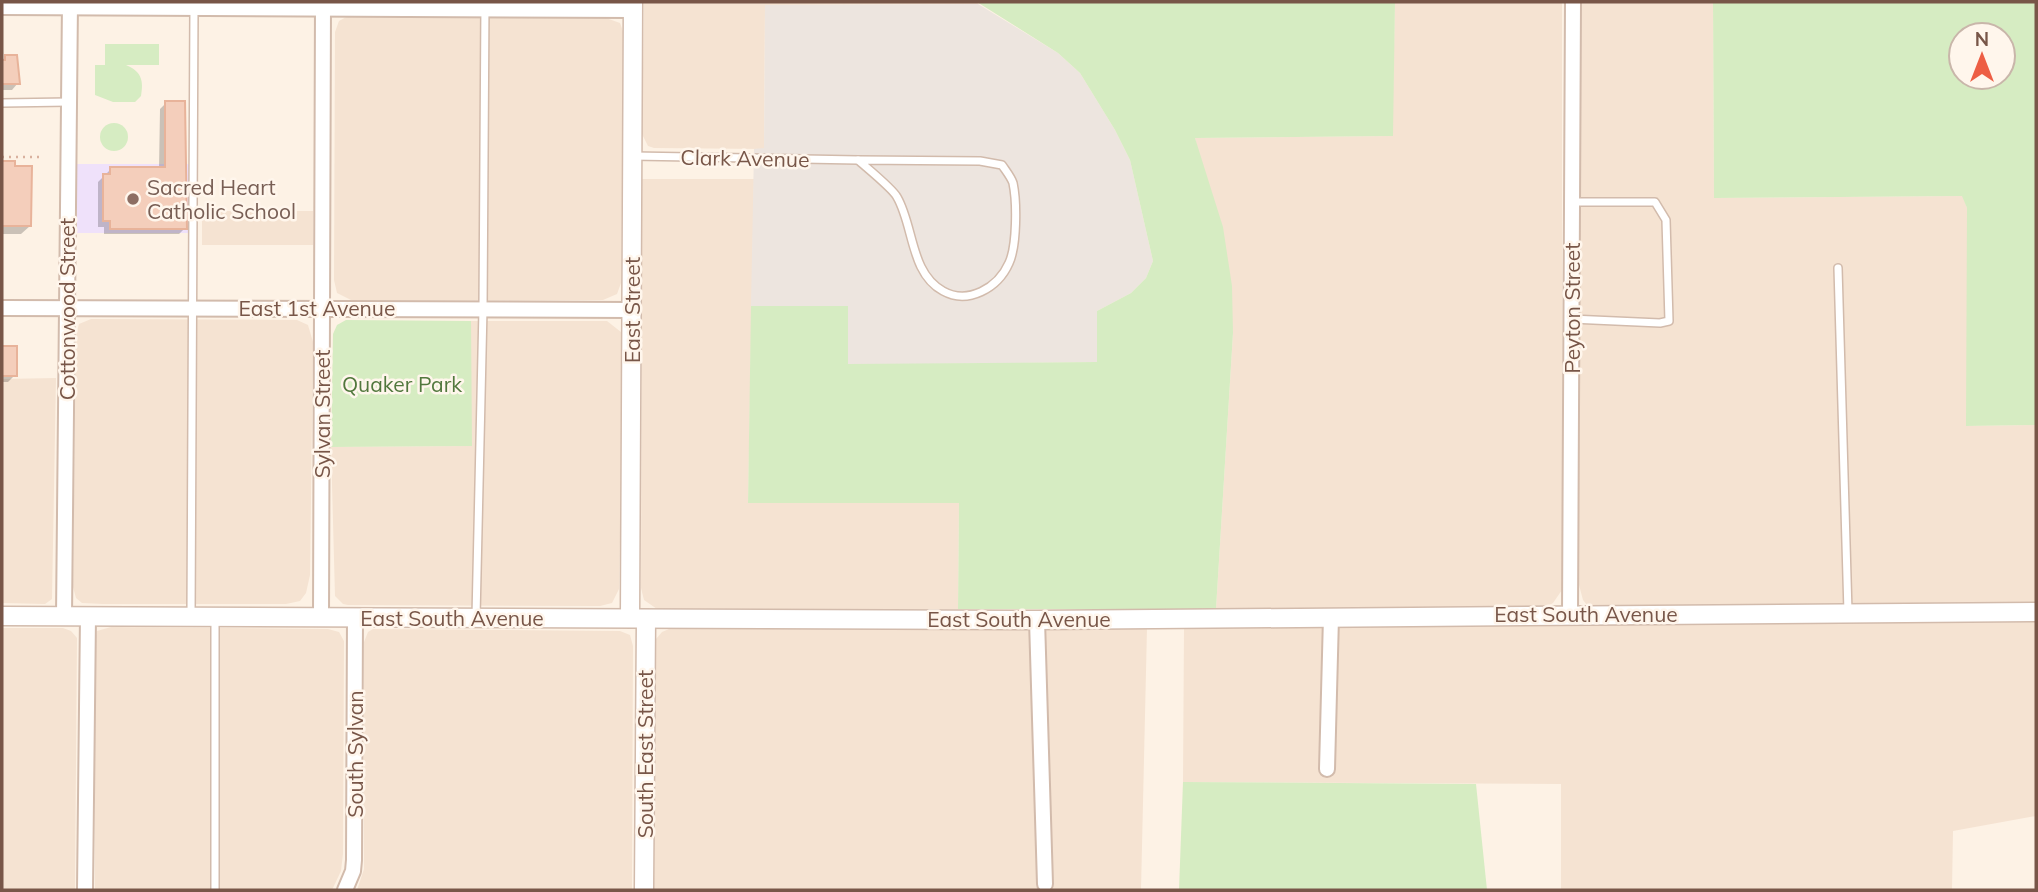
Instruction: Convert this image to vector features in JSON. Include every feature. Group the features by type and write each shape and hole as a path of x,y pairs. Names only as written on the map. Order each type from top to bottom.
{"street":[{"name":"Peyton Street","path":"1570,615 1573,2"},
{"path":"2,7 69,4 633,6"},
{"name":"Cottonwood Street","path":"64,616 69,4"},
{"name":"Sylvan Street","path":"321,617 323,4"},
{"name":"East Street","path":"633,6 632,310 638,618"},
{"name":"East 1st Avenue","path":"2,308 632,310"},
{"name":"East South Avenue","path":"2,616 1037,620 2036,612"},
{"path":"85,890 88,617"},
{"name":"South Sylvan","path":"345,890 353,871 354,860 355,617"},
{"path":"1327,769 1331,617"},
{"name":"South East Street","path":"638,618 644,890"},
{"path":"1037,620 1045,884"}],"lane":[{"path":"191,617 194,4"},
{"path":"476,618 483,309 485,6"},
{"path":"2,103 69,102"},
{"name":"Clark Avenue","path":"632,156 980,161 1002,165 1012,180 1015,205 1014,240 1009,263 992,286 963,298 943,291 928,279 913,246 896,194 858,160"},
{"path":"1572,202 1655,202 1666,219 1669,321 1660,323 1572,319"},
{"path":"1839,268 1848,612"},
{"path":"215,617 215,890"}],"path":[{"path":"2,157 43,157"}],"shaded area":[{"path":"644,2 978,4 765,5 764,149 648,146 642,134"},
{"path":"1395,2 1562,2 1562,590 1553,603 1544,608 1216,609 1233,333 1195,138 1392,136"},
{"path":"1579,2 1713,2 1714,198 1963,196 1967,208 1967,426 2036,425 2036,604 1596,608 1587,605 1583,600 1579,585"},
{"path":"978,4 1058,53 1080,73 1130,160 1153,261 1146,278 1131,293 1097,311 1097,362 847,365 751,306 754,149 764,148 765,5"},
{"path":"348,16 606,18 620,23 624,34 621,283 617,294 603,300 353,301 337,293 334,280 335,32 339,21"},
{"name":"Sacred Heart Catholic School","path":"77,164 190,164 190,233 77,233"},
{"path":"642,179 754,179 748,503 959,503 958,609 657,609 644,600 641,588"},
{"path":"202,211 313,211 313,245 202,245"},
{"path":"91,319 297,320 308,325 313,342 310,575 306,593 300,601 286,604 103,604 82,603 76,598 73,587 76,335 79,324"},
{"path":"471,321 607,321 621,332 624,338 619,589 612,603 600,606 348,605 335,596 331,447 471,446"},
{"path":"56,378 52,599 45,604 2,603 2,379"},
{"path":"2036,622 2036,816 1953,831 1952,890 1561,890 1561,784 1183,782 1184,628"},
{"path":"111,627 328,629 339,632 344,641 343,854 341,871 332,890 95,890 95,641 97,631"},
{"path":"2,628 63,628 71,631 77,638 75,890 2,890"},
{"path":"1147,628 1141,890 654,890 656,639 662,632 669,629"},
{"path":"373,629 620,631 630,635 633,646 632,890 357,890 364,869 364,642 368,632"}],"green space":[{"path":"977,2 1395,2 1393,136 1195,138 1223,227 1232,286 1233,333 1216,609 958,609 959,503 748,503 751,306 848,306 848,364 1097,362 1097,311 1131,293 1146,278 1153,261 1130,160 1115,130 1080,73 1058,53"},
{"path":"1713,2 2036,2 2036,425 1966,426 1967,208 1962,196 1714,198"},
{"path":"105,44 159,44 159,65 126,65 138,73 142,81 141,96 135,102 113,102 95,95 95,65 105,65"},
{"path":"114,123 124,127 128,137 124,147 114,151 104,147 100,137 104,127"},
{"name":"Quaker Park","path":"346,320 471,321 472,446 331,447 333,334 337,325"},
{"path":"1183,782 1476,784 1487,890 1179,890"}],"building":[{"path":"5,55 17,55 20,84 2,84 2,60 5,60"},
{"name":"Sacred Heart Catholic School","path":"165,101 185,101 187,229 110,229 110,221 103,221 103,174 110,174 110,167 165,167"},
{"path":"2,161 15,161 15,166 32,166 31,226 2,226"},
{"path":"2,346 17,346 17,376 2,376"}],"place":[{"name":"Sacred Heart Catholic School","path":"133,199"}]}
